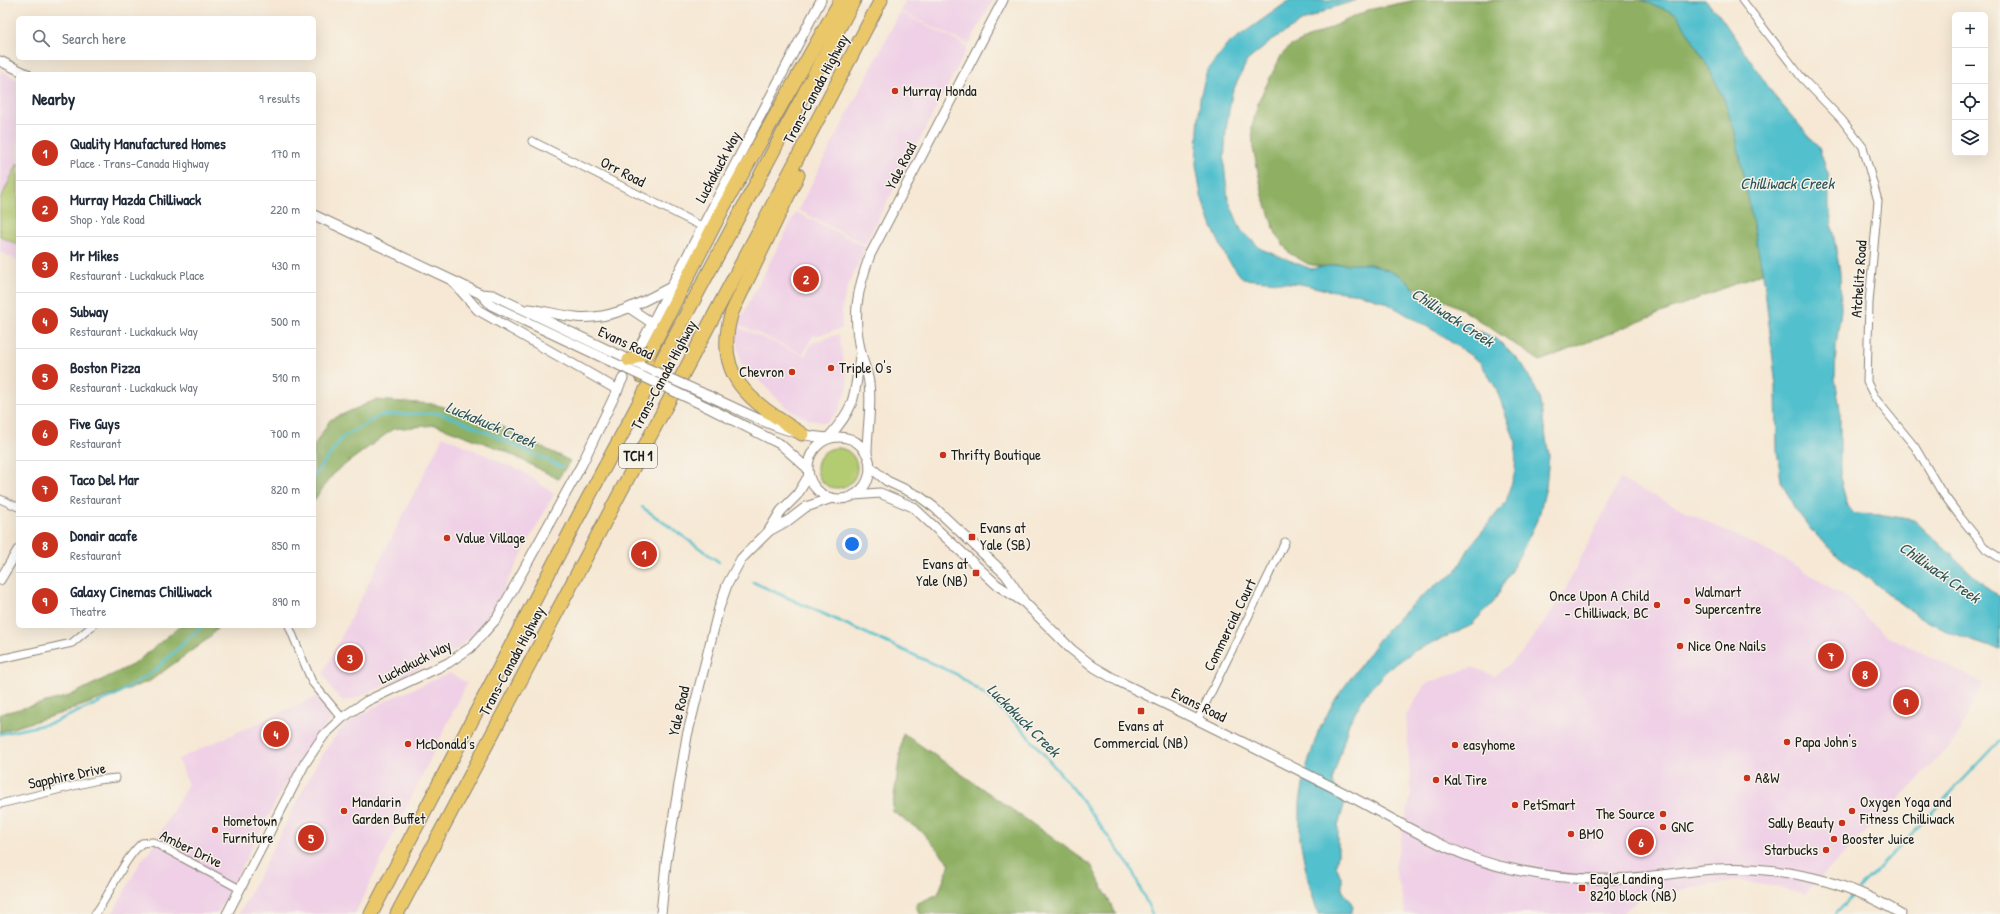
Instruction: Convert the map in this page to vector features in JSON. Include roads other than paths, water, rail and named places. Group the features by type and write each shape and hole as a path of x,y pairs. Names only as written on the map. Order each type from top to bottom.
{"highway":[{"path":"643,372 645,349 841,0"},
{"name":"Trans-Canada Highway","path":"371,914 563,545 854,0"},
{"name":"Trans-Canada Highway","path":"397,914 881,0"},
{"path":"802,434 758,404 739,384 728,362 726,349 728,327 741,294 859,43"},
{"path":"629,360 645,349"}],"street":[{"name":"Luckakuck Way","path":"645,349 652,323 821,0"},
{"name":"Yale Road","path":"867,453 869,381 861,353 856,310 859,285 870,255 1003,0"},
{"name":"Atchelitz Road","path":"1742,0 1802,78 1842,120 1863,147 1878,201 1869,303 1867,382 1875,398 1916,446 1941,491 1961,518 1986,549 2000,558"},
{"path":"0,61 22,72"},
{"name":"Orr Road","path":"532,141 703,227"},
{"name":"Evans Road","path":"316,216 481,294 493,295 520,307 612,357 780,444 808,472"},
{"path":"450,279 478,310 618,390"},
{"path":"520,307 575,317 596,317 631,309 671,287"},
{"name":"Evans Road","path":"481,294 491,306 612,357 629,360 643,372 709,396 780,427 802,434 828,438"},
{"path":"631,309 652,323"},
{"name":"Yale Road","path":"828,438 844,420 852,406 856,392 861,353"},
{"name":"Luckakuck Way","path":"227,914 305,763 324,735 342,718 367,701 448,663 470,648 488,629 504,607 579,470 623,378"},
{"path":"837,436 850,439 862,446 867,453 870,467 866,483 854,495 843,499 832,498 817,491 808,472 812,451 818,444 828,438 837,436"},
{"name":"Evans Road","path":"870,467 887,481 919,496 935,508 1006,575 1025,603 1071,649 1094,667 1118,682 1294,767 1456,851 1511,869 1584,879 1645,878 1716,869 1785,872 1842,885 1885,904 1901,914"},
{"name":"Yale Road","path":"661,914 666,863 687,736 719,608 727,585 741,559 768,532 781,511 797,495 808,472"},
{"name":"Evans Road","path":"854,495 880,493 913,507 997,585 1025,603"},
{"name":"Yale Road","path":"768,532 789,520 806,507 832,498"},
{"path":"0,499 16,506"},
{"name":"Commercial Court","path":"1198,720 1285,542"},
{"path":"0,580 16,553"},
{"path":"0,659 72,643 90,628"},
{"path":"290,628 312,682 342,718"},
{"name":"Sapphire Drive","path":"0,804 98,780 116,778"},
{"name":"Amber Drive","path":"94,914 105,901 132,851 142,843 153,842 240,889"}],"water":[{"name":"Chilliwack Creek","path":"1290,0 1357,0 1331,8 1303,21 1275,38 1247,61 1232,93 1226,129 1224,164 1228,199 1241,230 1261,249 1311,269 1339,264 1371,264 1400,275 1422,296 1447,316 1498,340 1523,365 1539,396 1549,456 1546,487 1539,516 1524,547 1493,603 1470,626 1414,651 1386,671 1365,695 1349,723 1332,781 1336,789 1343,794 1345,802 1338,826 1338,855 1336,865 1342,880 1342,888 1345,895 1352,902 1353,908 1350,914 1318,914 1307,876 1300,839 1300,802 1306,769 1318,732 1334,701 1380,638 1407,609 1433,587 1455,573 1471,545 1506,502 1515,472 1516,443 1496,388 1480,362 1438,333 1385,302 1361,294 1327,290 1301,284 1243,279 1227,259 1212,227 1201,196 1196,165 1200,98 1207,71 1228,44"},
{"name":"Chilliwack Creek","path":"1641,0 1705,0 1720,16 1776,98 1819,148 1829,177 1829,207 1840,273 1841,310 1836,346 1835,378 1840,410 1840,477 1847,506 1855,514 1884,515 1914,520 1988,589 2000,597 2000,649 1952,634 1918,616 1836,554 1812,531 1794,507 1781,481 1777,449 1776,386 1764,280 1735,132 1724,100 1710,70 1677,14"}],"waterway":[{"name":"Luckakuck Creek","path":"316,473 343,437 381,415 438,413 464,422 562,467"},
{"name":"Luckakuck Creek","path":"642,507 719,562"},
{"name":"Luckakuck Creek","path":"753,582 956,674 988,697 1021,728 1072,787 1131,868 1152,914"},
{"name":"Luckakuck Creek","path":"0,734 52,723 116,695 153,672 200,628"},
{"path":"1858,890 2000,741"},
{"path":"1836,914 1854,894"}],"place":[{"name":"Murray Honda","path":"895,91"},
{"name":"Murray Mazda Chilliwack","path":"806,279"},
{"name":"Triple O's","path":"831,368"},
{"name":"Chevron","path":"792,372"},
{"name":"Thrifty Boutique","path":"943,455"},
{"name":"Evans at Yale (SB)","path":"972,537"},
{"name":"Value Village","path":"447,538"},
{"name":"Quality Manufactured Homes","path":"644,554"},
{"name":"Evans at Yale (NB)","path":"976,573"},
{"name":"Walmart Supercentre","path":"1687,601"},
{"name":"Once Upon A Child - Chilliwack, BC","path":"1657,605"},
{"name":"Nice One Nails","path":"1680,646"},
{"name":"Taco Del Mar","path":"1831,656"},
{"name":"Mr Mikes","path":"350,658"},
{"name":"Donair acafe","path":"1865,674"},
{"name":"Galaxy Cinemas Chilliwack","path":"1906,702"},
{"name":"Evans at Commercial (NB)","path":"1141,711"},
{"name":"Subway","path":"276,734"},
{"name":"Papa John's","path":"1787,742"},
{"name":"McDonald's","path":"408,744"},
{"name":"easyhome","path":"1455,745"},
{"name":"A&W","path":"1747,778"},
{"name":"Kal Tire","path":"1436,780"},
{"name":"PetSmart","path":"1515,805"},
{"name":"Mandarin Garden Buffet","path":"344,811"},
{"name":"Oxygen Yoga and Fitness Chilliwack","path":"1852,811"},
{"name":"The Source","path":"1663,814"},
{"name":"Sally Beauty","path":"1842,823"},
{"name":"GNC","path":"1663,827"},
{"name":"Hometown Furniture","path":"215,830"},
{"name":"BMO","path":"1571,834"},
{"name":"Boston Pizza","path":"311,838"},
{"name":"Booster Juice","path":"1834,839"},
{"name":"Five Guys","path":"1641,842"},
{"name":"Starbucks","path":"1826,850"},
{"name":"Eagle Landing 8210 block (NB)","path":"1582,888"}]}
